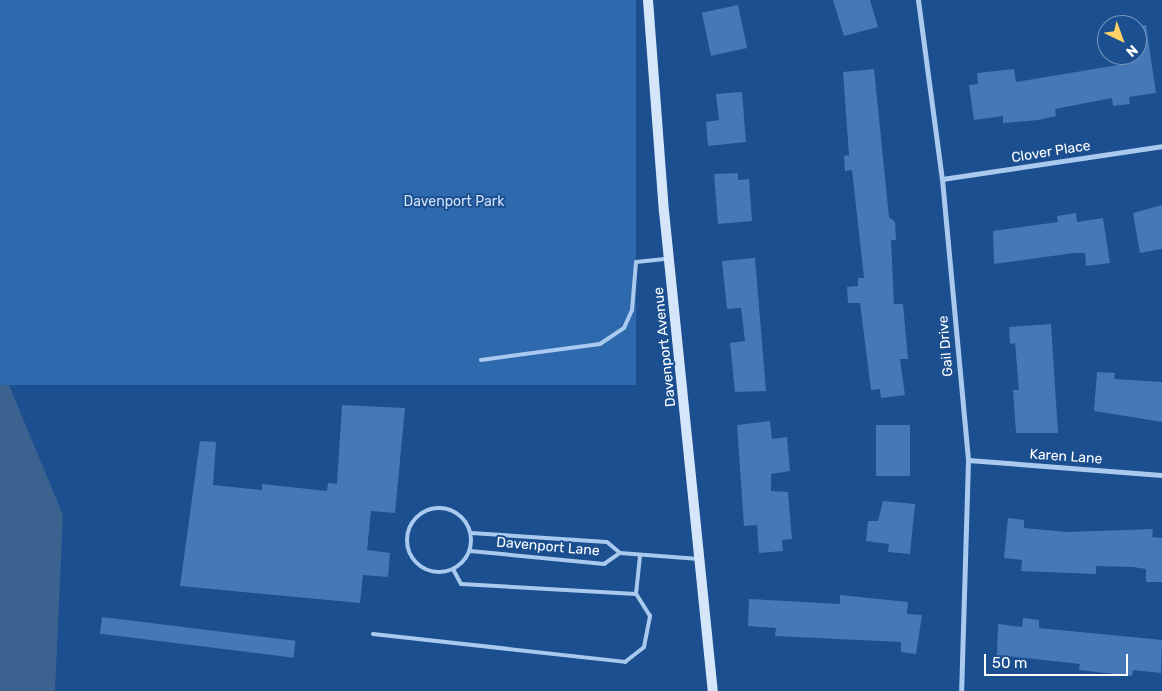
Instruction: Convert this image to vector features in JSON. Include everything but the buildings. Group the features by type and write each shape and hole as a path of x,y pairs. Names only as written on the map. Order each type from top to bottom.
{"street":[{"name":"Davenport Avenue","path":"648,0 670,259 712,691"},
{"name":"Gail Drive","path":"918,0 942,179 968,460 961,691"},
{"name":"Clover Place","path":"942,179 1162,146"},
{"name":"Karen Lane","path":"968,460 1162,475"}],"lane":[{"path":"481,360 600,344 624,328 632,310 636,262 670,259"},
{"path":"428,510 450,510 467,523 471,533 470,551 453,569 436,573 416,564 407,544 412,523 428,510"},
{"name":"Davenport Lane","path":"471,533 607,542 620,553 700,559"},
{"name":"Davenport Lane","path":"470,551 604,564 620,553"},
{"path":"372,634 625,662 644,647 650,616 636,594 640,555"},
{"path":"453,569 461,584 636,594"}],"green space":[{"name":"Davenport Park","path":"0,0 636,0 636,385 0,385"}],"shaded area":[{"path":"0,385 9,385 63,515 55,691 0,691"}]}
